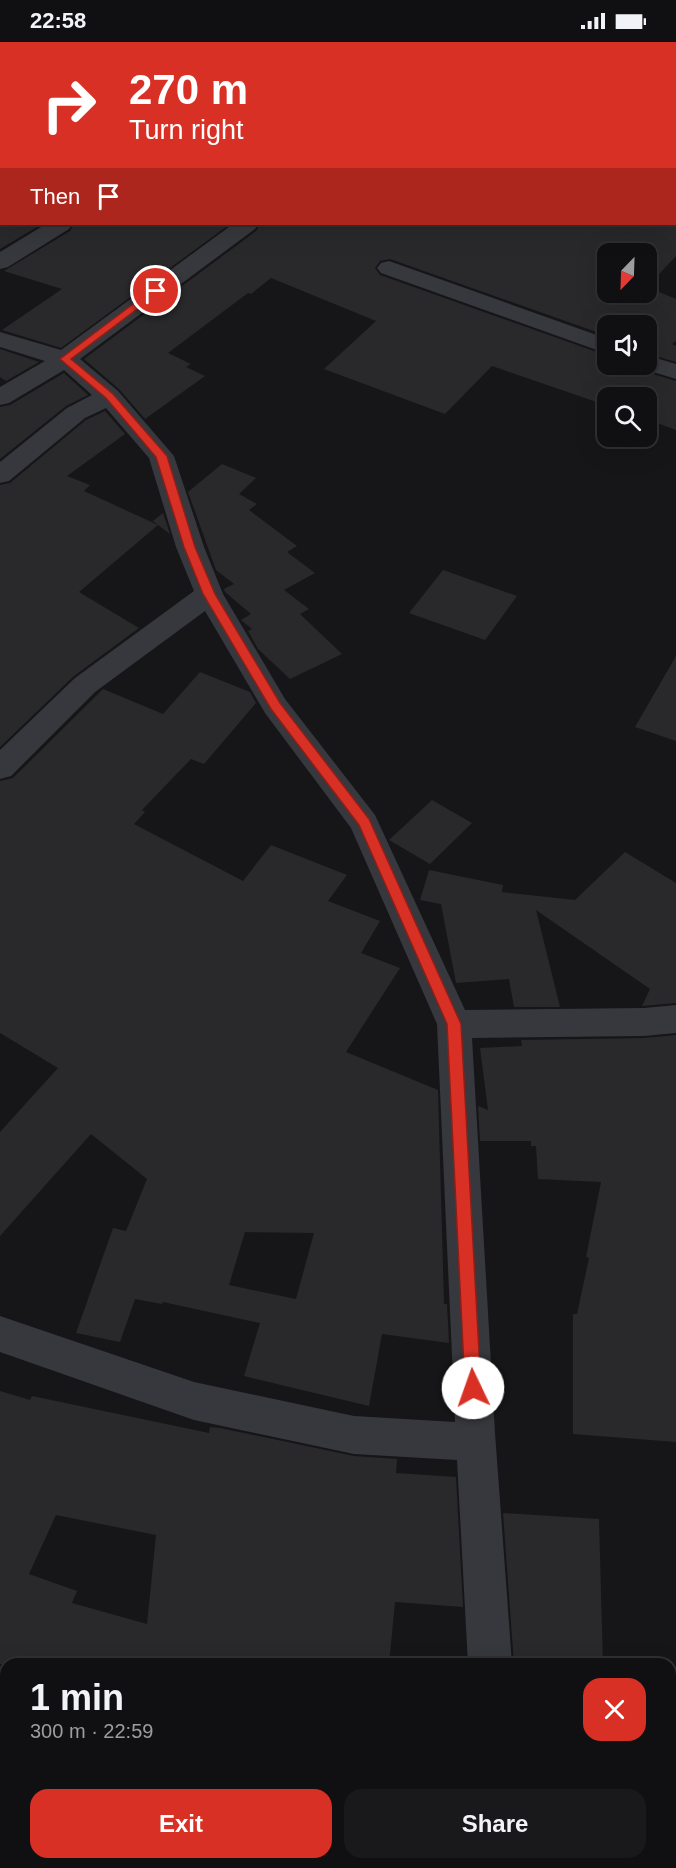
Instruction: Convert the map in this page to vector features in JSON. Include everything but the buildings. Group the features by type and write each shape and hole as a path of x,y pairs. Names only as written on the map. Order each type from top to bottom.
{"street":[{"path":"0,262 59,225"},
{"path":"0,398 65,359 246,225"},
{"path":"389,268 597,343"},
{"path":"0,339 65,359 109,396 161,456 189,547 209,594 275,706 364,823 454,1024 490,1658"},
{"path":"657,366 676,372"},
{"path":"0,475 76,413 109,396"},
{"path":"0,768 84,686 209,594"},
{"path":"454,1024 644,1022 676,1019"},
{"path":"0,1334 194,1401 354,1435 476,1442"}],"route":[{"path":"156,291 65,359 109,396 161,456 189,547 209,594 275,706 364,823 454,1024 473,1388"}]}
